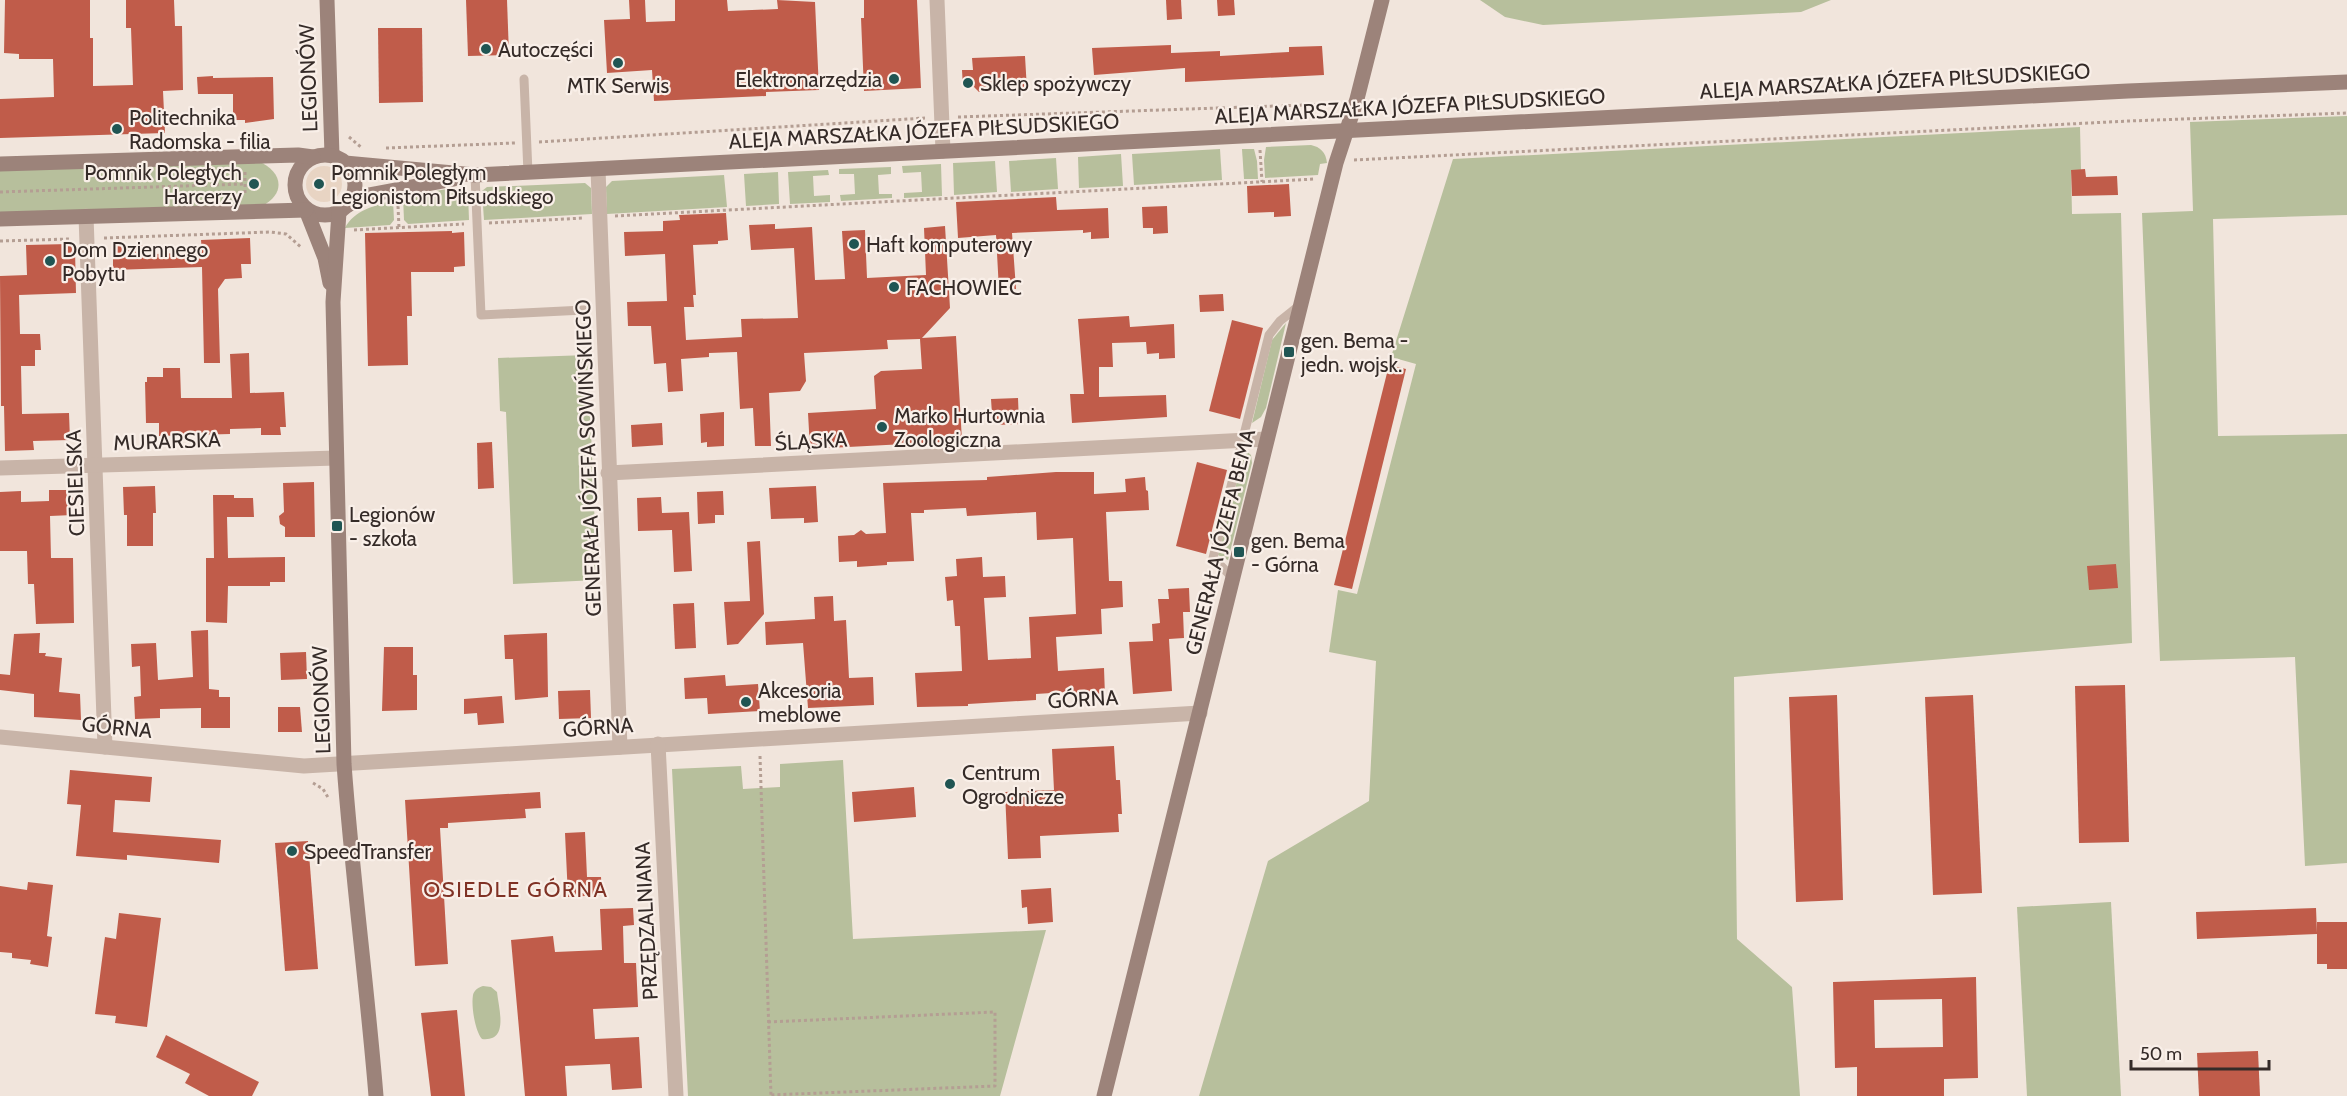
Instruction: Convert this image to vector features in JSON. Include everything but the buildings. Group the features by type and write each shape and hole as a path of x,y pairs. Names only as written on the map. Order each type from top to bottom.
{"street":[{"name":"LEGIONÓW","path":"327,0 339,159"},
{"path":"937,0 944,151"},
{"name":"GENERAŁA JÓZEFA BEMA","path":"1104,1096 1300,305 1382,0"},
{"name":"ALEJA MARSZAŁKA JÓZEFA PIŁSUDSKIEGO","path":"344,208 363,196 475,175 2128,91 2347,82"},
{"path":"0,164 298,155 339,159 352,172 355,183 354,194 344,208 328,216 316,215 306,210 297,200 294,187 296,174 303,163 313,157"},
{"name":"ALEJA MARSZAŁKA JÓZEFA PIŁSUDSKIEGO","path":"339,159 475,175"},
{"name":"GENERAŁA JÓZEFA SOWIŃSKIEGO","path":"598,169 620,747"},
{"name":"LEGIONÓW","path":"344,208 333,302 344,764 376,1096"},
{"name":"LEGIONÓW","path":"306,210 325,258 333,302"},
{"path":"0,219 306,210"},
{"name":"CIESIELSKA","path":"86,216 105,747"},
{"name":"ŚLĄSKA","path":"608,473 1267,439"},
{"name":"MURARSKA","path":"0,468 336,458"},
{"name":"GÓRNA","path":"0,737 304,766 1200,713"},
{"name":"PRZĘDZALNIANA","path":"658,744 676,1096"}],"lane":[{"path":"524,79 528,172"},
{"path":"475,175 481,315 584,310"},
{"path":"1233,578 1213,558 1269,335 1280,321 1300,305"}],"path":[{"path":"384,148 526,142 942,117 1334,104"},
{"path":"1349,163 1350,160 2129,120 2347,113"},
{"path":"362,148 373,148"},
{"path":"244,156 245,233"},
{"path":"0,192 244,184"},
{"path":"348,231 589,217"},
{"path":"0,241 270,232 286,234 307,253"},
{"path":"760,739 770,1096 995,1086 995,1012 768,1022"},
{"path":"311,781 323,789 329,798 330,806"}],"green space":[{"path":"1480,0 1831,0 1801,12 1543,25 1505,17"},
{"path":"2347,116 2347,215 2213,219 2218,436 2347,434 2347,863 2305,866 2295,657 2160,661 2142,213 2193,211 2190,122"},
{"path":"2080,127 2081,170 2071,170 2072,214 2121,213 2132,643 1734,677 1737,939 1792,987 1800,1096 1199,1096 1268,861 1369,801 1376,661 1329,652 1338,590 1357,594 1416,364 1391,357 1453,159"},
{"path":"1311,145 1322,151 1327,163 1320,164 1318,175 1265,178 1266,147"},
{"path":"1220,149 1222,180 1134,185 1132,154"},
{"path":"1242,149 1254,149 1258,179 1244,179"},
{"path":"1121,154 1123,186 1079,188 1078,157"},
{"path":"1056,158 1058,189 1011,192 1009,161"},
{"path":"258,161 272,170 278,182 275,195 262,206 0,214 0,169"},
{"path":"995,161 997,192 954,195 953,163"},
{"path":"941,164 942,196 904,198 904,193 922,192 921,172 903,173 902,166"},
{"path":"891,167 891,174 878,175 879,194 892,194 892,198 841,201 840,195 855,194 854,174 839,174 839,169"},
{"path":"828,170 829,175 813,176 814,196 830,195 830,202 790,204 788,172"},
{"path":"778,172 779,204 746,206 744,174"},
{"path":"724,175 727,207 607,214 606,187 612,181"},
{"path":"585,183 591,188 592,214 484,220 482,191 487,187"},
{"path":"447,189 464,189 468,193 469,220 408,224 404,220 403,197"},
{"path":"393,200 394,220 390,225 345,228 359,213"},
{"path":"1286,323 1266,408 1261,417 1252,423 1272,340"},
{"path":"588,355 597,580 513,584 506,412 500,411 498,358"},
{"path":"1245,450 1251,455 1252,463 1228,560 1218,555"},
{"path":"843,760 853,939 1046,930 1000,1096 688,1096 672,769 741,766 743,789 780,787 780,764"},
{"path":"2111,902 2121,1096 2027,1096 2017,907"},
{"path":"483,986 491,987 497,992 499,1007 499,1030 490,1039 482,1039 473,1012 474,993"}],"shaded area":[{"path":"324,166 337,171 342,184 337,197 324,202 311,197 306,184 311,171"}],"place":[{"name":"Autoczęści","path":"486,49"},
{"name":"MTK Serwis","path":"618,63"},
{"name":"Elektronarzędzia","path":"894,79"},
{"name":"Sklep spożywczy","path":"968,83"},
{"name":"Politechnika Radomska - filia","path":"117,129"},
{"name":"Pomnik Poległych Harcerzy","path":"254,184"},
{"name":"Pomnik Poległym Legionistom Piłsudskiego","path":"319,184"},
{"name":"Haft komputerowy","path":"854,244"},
{"name":"Dom Dziennego Pobytu","path":"50,261"},
{"name":"FACHOWIEC","path":"894,287"},
{"name":"gen. Bema - jedn. wojsk.","path":"1289,352"},
{"name":"Marko Hurtownia Zoologiczna","path":"882,427"},
{"name":"Legionów - szkoła","path":"337,526"},
{"name":"gen. Bema - Górna","path":"1239,552"},
{"name":"Akcesoria meblowe","path":"746,702"},
{"name":"Centrum Ogrodnicze","path":"950,784"},
{"name":"SpeedTransfer","path":"292,851"}],"district":[{"name":"OSIEDLE GÓRNA","path":"516,889"}]}
